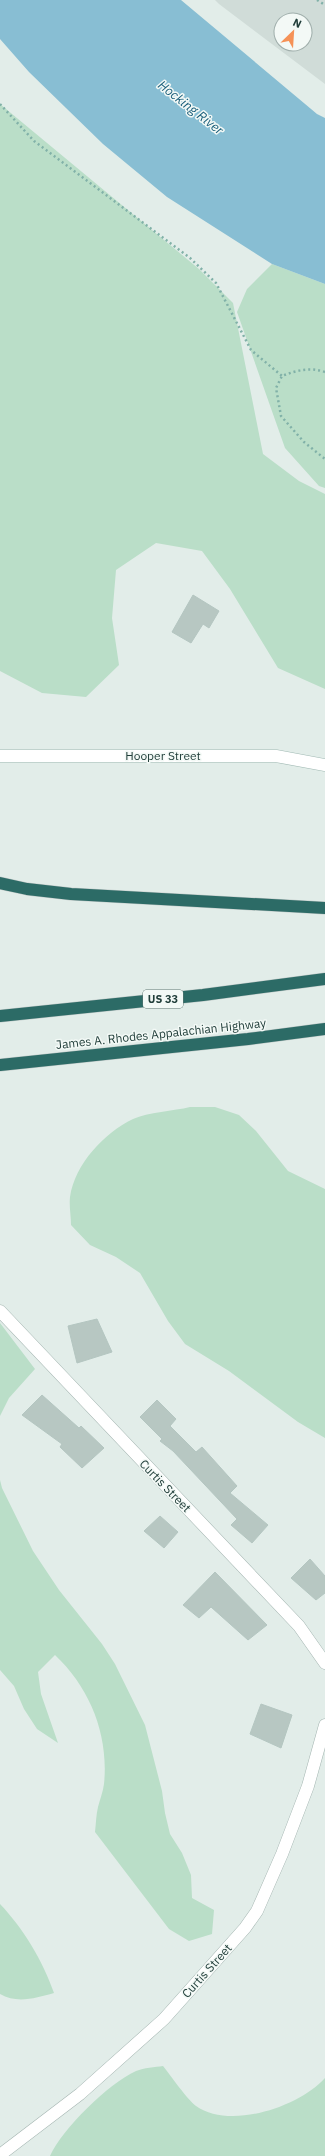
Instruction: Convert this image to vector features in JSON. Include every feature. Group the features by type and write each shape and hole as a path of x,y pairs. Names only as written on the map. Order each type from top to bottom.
{"highway":[{"path":"0,883 27,889 71,894 325,908"},
{"name":"US 33","path":"0,1016 203,995 325,979"},
{"name":"James A. Rhodes Appalachian Highway","path":"0,1065 248,1039 325,1029"}],"street":[{"name":"Hooper Street","path":"0,756 276,756 325,765"},
{"name":"Curtis Street","path":"0,1311 70,1388 299,1626 325,1663"},
{"name":"Curtis Street","path":"0,2155 80,2094 164,2019 245,1928 257,1911 282,1854 308,1786 325,1725"}],"path":[{"path":"317,0 325,5"},
{"path":"0,104 34,141 190,258 216,283 251,350 282,376"},
{"path":"325,372 315,369 296,370 282,376 276,388 281,416 304,442 325,459"}],"shaded area":[{"path":"215,0 325,0 325,84 283,52 313,52 313,12 273,12 273,45"}],"green space":[{"path":"0,104 199,269 233,303 263,454 299,481 325,494 325,689 278,668 230,589 202,551 156,543 116,570 112,618 119,665 86,697 42,693 0,671"},
{"path":"272,264 325,284 325,488 319,486 285,448 237,312 247,289"},
{"path":"190,1107 215,1107 239,1115 256,1131 288,1171 325,1189 325,1438 298,1422 229,1371 185,1344 168,1321 140,1273 116,1257 90,1245 71,1225 70,1197 73,1185 84,1162 102,1141 112,1132 133,1119 153,1113"},
{"path":"0,1323 35,1369 9,1398 0,1416"},
{"path":"0,1480 2,1488 33,1551 59,1590 102,1644 115,1664 145,1725 162,1791 170,1834 182,1853 191,1875 192,1898 214,1910 212,1934 189,1941 169,1929 95,1832 97,1810 104,1784 105,1766 100,1730 87,1697 67,1668 55,1655 38,1672 41,1694 58,1743 37,1729 24,1709 14,1686 0,1670"},
{"path":"0,1904 17,1924 32,1946 54,1993 27,1999 13,1999 0,1994"},
{"path":"163,2066 192,2103 210,2113 227,2116 264,2112 282,2106 313,2089 325,2078 325,2156 50,2156 65,2133 100,2096 125,2077 136,2071"}],"water":[{"name":"Hocking River","path":"0,0 181,0 317,114 325,118 325,284 272,264 167,197 103,144 29,72 0,39"}],"building":[{"path":"193,595 219,611 209,628 203,624 191,643 172,632"},
{"path":"97,1319 112,1352 77,1363 68,1326"},
{"path":"42,1395 79,1428 81,1426 104,1448 82,1468 60,1447 62,1444 22,1415"},
{"path":"157,1400 176,1419 170,1426 196,1452 202,1447 237,1486 230,1493 268,1525 252,1543 231,1525 237,1519 173,1451 160,1441 162,1439 140,1417"},
{"path":"160,1516 178,1532 164,1548 144,1531"},
{"path":"310,1559 325,1576 325,1593 316,1600 291,1578"},
{"path":"215,1572 267,1625 248,1640 211,1607 199,1618 183,1605"},
{"path":"261,1704 292,1715 281,1748 250,1734"}]}
